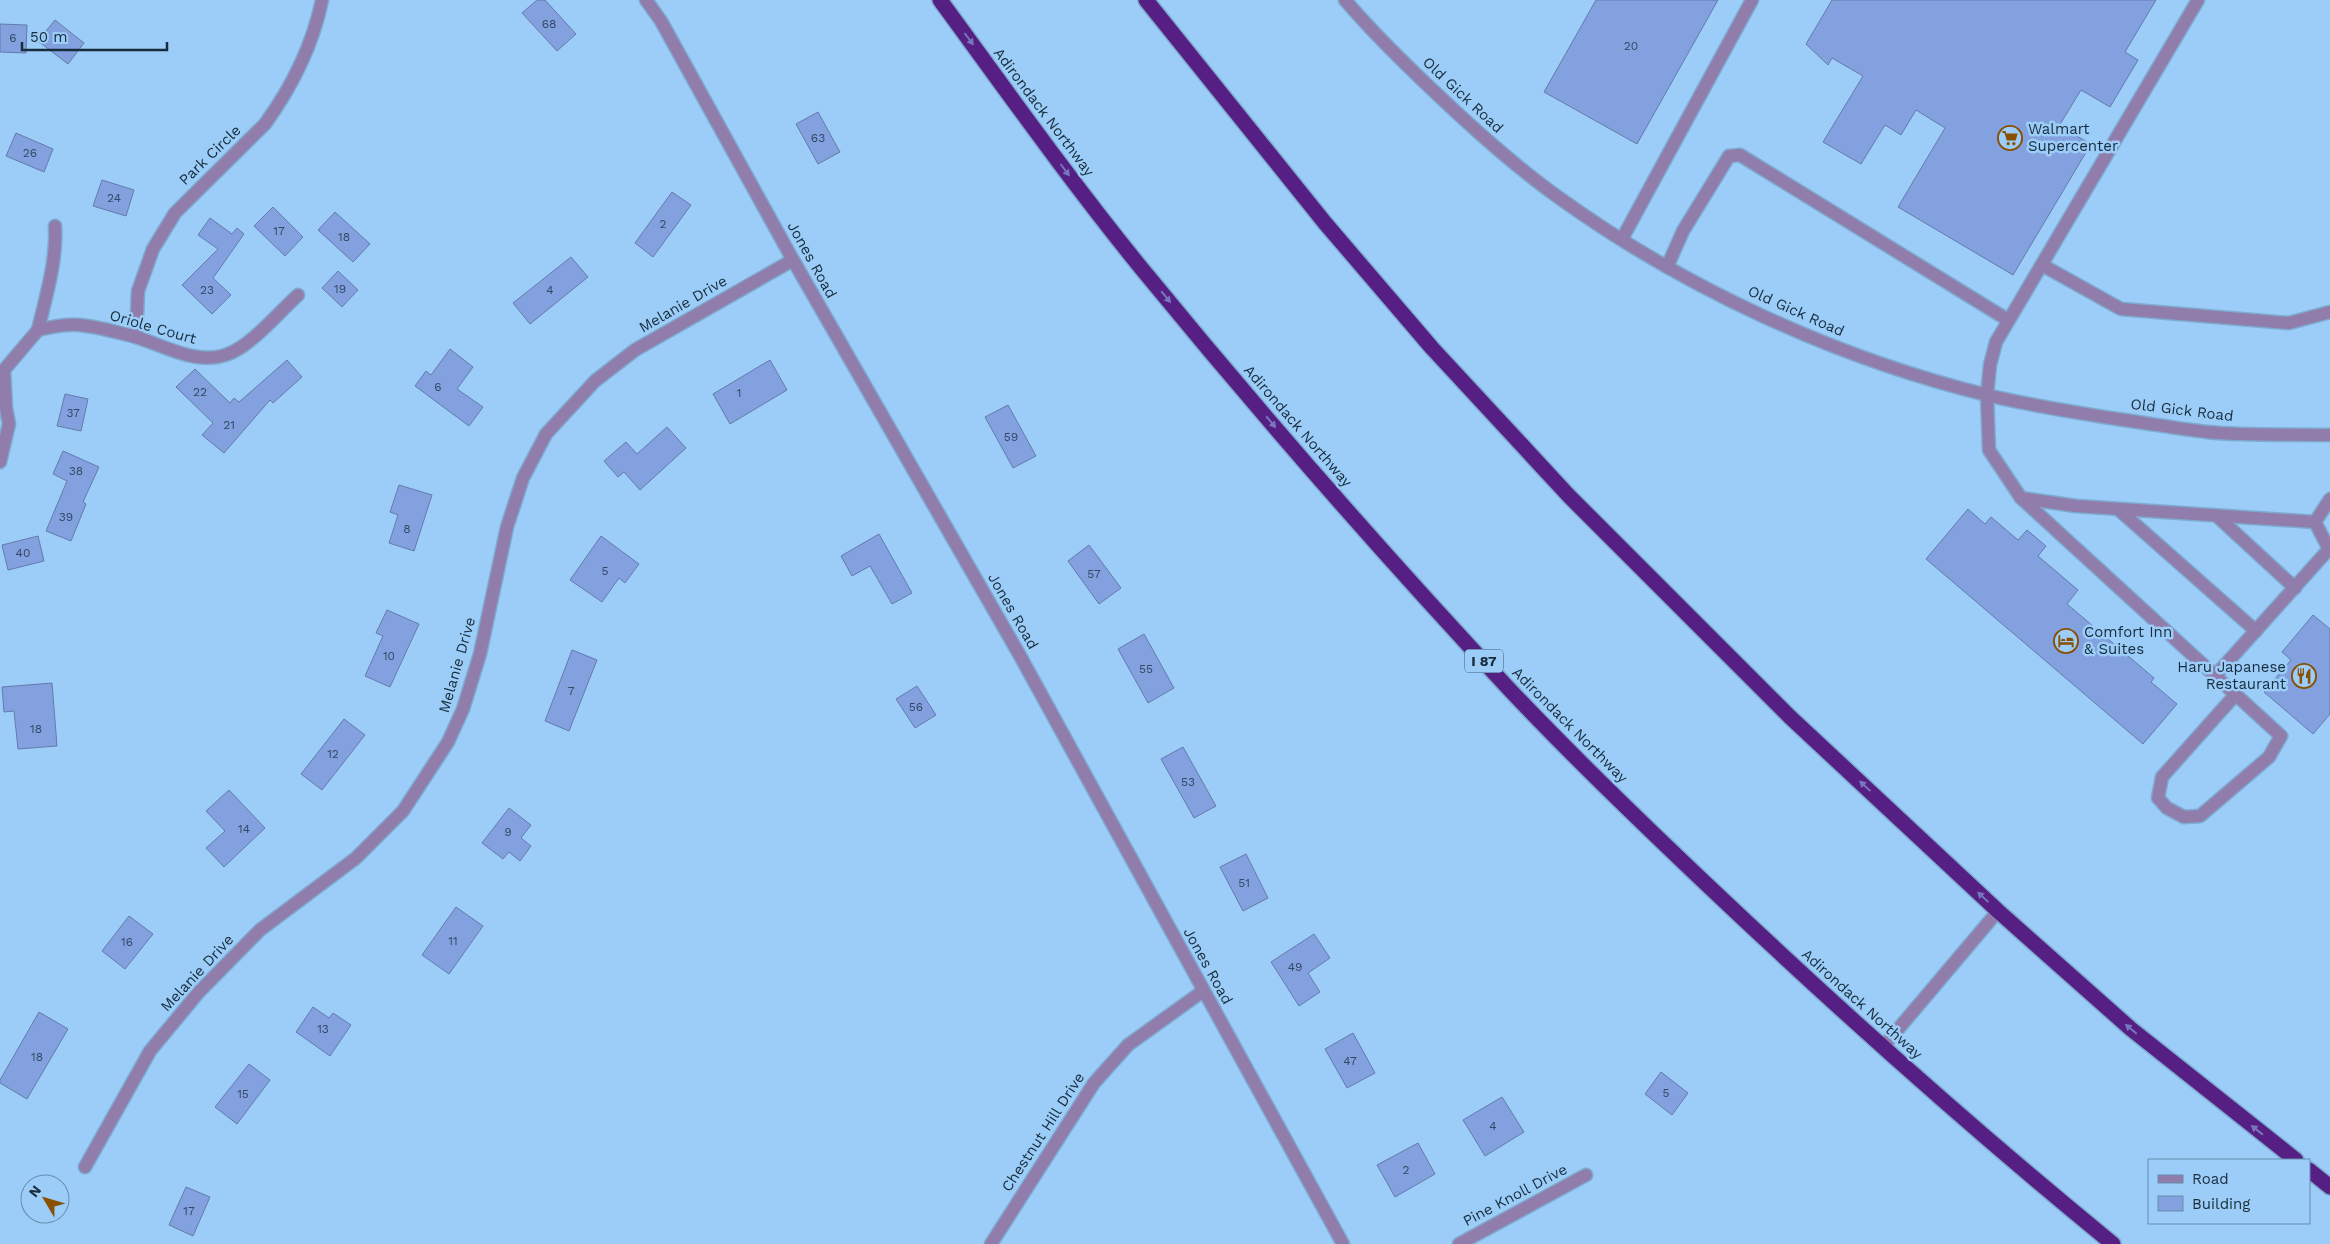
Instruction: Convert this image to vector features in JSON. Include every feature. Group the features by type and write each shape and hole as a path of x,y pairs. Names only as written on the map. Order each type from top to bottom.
{"highway":[{"name":"Adirondack Northway","path":"940,0 1084,195 1140,266 1323,484 1512,692 1667,846 1804,976 1883,1047 2113,1244"},
{"path":"1146,0 1331,230 1432,348 1569,496 1790,718 1998,911 2131,1029 2295,1159"},
{"path":"2310,1171 2330,1186"}],"street":[{"name":"Park Circle","path":"136,337 138,291 153,248 175,212 265,124 275,110 304,57 322,0"},
{"path":"1622,239 1752,0"},
{"path":"2198,0 1996,342 1990,365 1987,395 1989,450 2021,498 2236,694 2281,736 2269,757 2200,816 2184,817 2168,808 2158,798 2162,777 2236,694"},
{"name":"Old Gick Road","path":"1351,2 1416,74 1501,152 1560,199 1667,267 1760,314 1836,347 1987,395 2083,414 2207,432 2330,435"},
{"name":"Jones Road","path":"649,3 661,21 793,260 1019,654 1343,1244"},
{"path":"1667,267 1683,232 1728,156 1740,155 2008,320"},
{"path":"0,462 9,424 2,370 38,330 53,262 55,226"},
{"name":"Melanie Drive","path":"85,1167 150,1051 198,993 260,930 356,858 403,811 448,742 464,710 480,654 507,527 523,478 546,434 595,381 635,350 793,260"},
{"path":"2042,265 2121,308 2142,312 2289,323 2330,312"},
{"name":"Oriole Court","path":"38,330 69,324 88,326 136,337 192,357 215,357 228,354 248,341 298,295"},
{"path":"2021,498 2119,510 2314,522"},
{"path":"2314,522 2330,499"},
{"path":"2119,510 2256,631"},
{"path":"2218,517 2295,588"},
{"path":"2215,676 2329,550 2314,522"},
{"path":"1883,1047 1998,911"},
{"name":"Chestnut Hill Drive","path":"990,1244 1094,1083 1128,1045 1203,990"},
{"name":"Pine Knoll Drive","path":"1459,1244 1586,1175"}],"building":[{"path":"537,0 545,0 576,34 557,51 522,13"},
{"path":"1596,0 1718,0 1637,144 1544,92"},
{"name":"Walmart Supercenter","path":"1832,0 2156,0 2125,52 2138,60 2110,107 2081,90 2059,126 2091,144 2013,275 1898,207 1945,128 1916,110 1901,135 1885,125 1861,164 1823,142 1863,76 1832,58 1828,65 1806,44"},
{"path":"55,20 84,43 68,64 38,41"},
{"path":"0,24 27,25 26,53 0,52"},
{"path":"818,112 840,152 818,164 796,124"},
{"path":"16,133 53,149 44,172 6,156"},
{"path":"102,180 134,190 126,216 93,206"},
{"path":"672,192 691,205 653,257 635,243"},
{"path":"273,207 303,237 285,256 254,226"},
{"path":"335,212 370,244 353,262 318,230"},
{"path":"210,218 232,234 237,228 244,234 213,278 231,295 212,314 182,285 218,249 198,235"},
{"path":"571,257 588,277 530,324 513,303"},
{"path":"338,271 358,290 342,307 322,288"},
{"path":"450,349 473,367 457,389 483,407 469,426 415,386 426,371 431,375"},
{"path":"287,360 302,377 273,403 270,400 224,453 202,435 213,423 176,387 195,369 230,403 234,398 239,402"},
{"path":"770,360 787,390 730,424 713,394"},
{"path":"65,394 88,399 81,431 57,426"},
{"path":"1008,405 1036,456 1013,468 985,417"},
{"path":"667,427 686,448 640,490 624,472 618,477 604,461 626,442 637,454"},
{"path":"63,451 99,467 83,502 86,504 71,541 46,531 67,481 53,474"},
{"path":"399,485 432,495 414,551 389,543 398,515 390,512"},
{"name":"Comfort Inn & Suites","path":"1968,509 1985,524 1991,517 2018,540 2027,530 2046,546 2038,556 2078,590 2067,604 2154,678 2151,682 2177,704 2143,744 1926,559"},
{"path":"879,534 912,593 892,604 870,566 852,576 841,556"},
{"path":"38,536 44,561 8,570 2,545"},
{"path":"601,536 639,564 625,583 619,578 602,602 570,580"},
{"path":"1089,545 1121,588 1099,604 1068,561"},
{"path":"387,610 419,624 390,687 365,676 383,636 376,633"},
{"name":"Haru Japanese Restaurant","path":"2313,615 2330,629 2330,714 2313,734 2264,692 2291,660 2282,652"},
{"path":"1144,634 1174,688 1148,703 1118,649"},
{"path":"572,650 597,660 569,731 545,721"},
{"path":"52,683 57,746 18,749 14,711 4,712 2,687"},
{"path":"917,686 936,715 915,728 896,699"},
{"path":"344,719 365,735 322,790 301,774"},
{"path":"1183,747 1216,806 1194,818 1161,759"},
{"path":"229,790 265,828 224,867 206,848 225,831 206,811"},
{"path":"509,808 531,825 521,838 531,846 520,861 509,852 503,859 482,843"},
{"path":"1246,854 1268,898 1243,911 1220,867"},
{"path":"456,907 483,926 449,974 422,955"},
{"path":"129,916 153,934 125,969 102,951"},
{"path":"1314,934 1330,958 1308,973 1320,992 1299,1006 1271,962"},
{"path":"313,1007 329,1018 333,1013 351,1025 330,1056 296,1032"},
{"path":"39,1012 68,1029 27,1099 0,1083 0,1080"},
{"path":"1353,1033 1375,1073 1347,1088 1325,1049"},
{"path":"249,1064 270,1080 237,1124 215,1107"},
{"path":"1661,1072 1688,1093 1672,1115 1645,1094"},
{"path":"1502,1097 1524,1132 1485,1156 1463,1120"},
{"path":"1418,1143 1435,1174 1395,1197 1377,1165"},
{"path":"186,1187 210,1197 193,1236 169,1225"}],"place":[{"name":"Walmart Supercenter","path":"2010,138"},
{"name":"Comfort Inn & Suites","path":"2066,641"},
{"name":"Haru Japanese Restaurant","path":"2304,676"}]}
